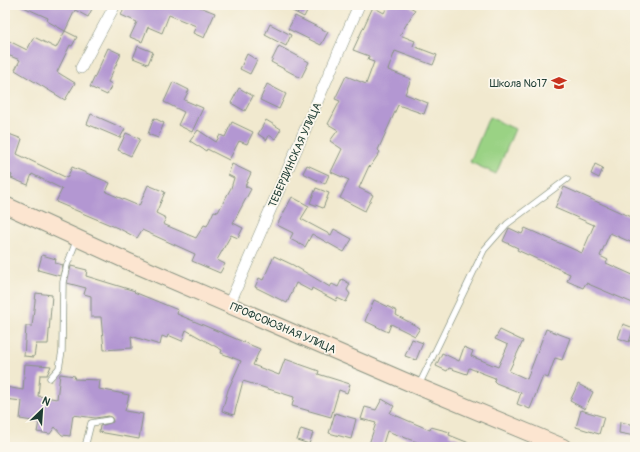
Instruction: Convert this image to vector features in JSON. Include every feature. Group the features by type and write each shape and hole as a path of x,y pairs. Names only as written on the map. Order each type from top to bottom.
{"street":[{"path":"82,68 115,5"},
{"name":"ТЕБЕРДИНСКАЯ УЛИЦА","path":"229,305 360,5"},
{"name":"ПРОФСОЮЗНАЯ УЛИЦА","path":"5,205 418,387 563,447"}],"lane":[{"path":"418,387 484,250 507,224 567,179"},
{"path":"50,378 59,368 62,351 63,282 67,265 77,238"},
{"path":"85,447 91,423 108,420"}],"green space":[{"path":"489,117 515,129 496,174 470,162"}],"building":[{"path":"19,5 94,5 88,17 75,10 65,31 47,21 48,18"},
{"path":"126,5 195,5 215,13 204,38 193,33 196,26 169,15 162,33 148,27 142,42 130,37 137,22 121,15"},
{"path":"281,5 310,5 304,17"},
{"path":"388,5 407,5 415,10 400,35 415,41 413,46 437,55 433,65 395,51 388,70 411,79 405,94 428,103 424,114 398,105 378,150 380,152 370,167 369,166 359,188 373,195 365,211 340,198 349,180 331,172 342,149 330,141 338,130 328,124 340,101 335,99 346,76 366,84 374,62 368,60 369,56 353,50 373,7 384,13"},
{"path":"295,16 328,32 321,45 288,29"},
{"path":"270,24 291,35 286,46 265,35"},
{"path":"65,31 77,37 72,46 70,45 57,72 75,83 65,100 15,70 20,60 5,54 5,39 27,50 34,37 56,48"},
{"path":"138,46 153,52 148,64 133,58"},
{"path":"279,46 309,62 301,78 271,62"},
{"path":"108,48 121,54 108,82 112,84 107,95 90,87"},
{"path":"247,54 257,60 250,74 240,69"},
{"path":"173,82 189,90 184,100 203,108 192,132 178,125 184,112 164,102"},
{"path":"267,84 286,94 279,109 260,100"},
{"path":"239,88 253,96 245,111 231,103"},
{"path":"91,114 125,129 120,138 87,124"},
{"path":"154,118 164,123 158,138 148,134"},
{"path":"266,120 281,129 275,139 269,135 267,140 258,134"},
{"path":"232,122 253,132 247,144 239,141 229,160 207,149 206,151 190,141 198,130 216,142 220,135 225,137"},
{"path":"126,133 140,139 131,156 118,150"},
{"path":"9,134 22,139 17,154 67,178 72,167 110,183 106,192 139,206 148,185 165,192 156,213 166,218 163,224 196,238 204,225 207,226 214,211 218,212 231,188 234,178 228,175 232,164 251,173 245,186 251,189 233,223 243,228 238,238 231,235 217,260 225,264 220,273 192,261 195,254 142,230 137,238 120,229 56,202 62,189 32,174 28,185 11,178 12,175 5,172 5,144"},
{"path":"595,164 603,168 599,178 591,174"},
{"path":"307,165 329,175 325,184 303,173"},
{"path":"564,187 635,219 635,244 610,233 600,256 608,260 606,263 635,276 635,304 586,283 583,288 567,281 570,274 517,250 518,248 503,241 509,228 522,234 525,228 582,253 594,225 555,208"},
{"path":"316,188 329,193 323,208 310,203"},
{"path":"292,197 309,206 301,219 331,235 334,229 352,239 344,252 312,234 305,247 290,239 293,233 277,225"},
{"path":"42,255 56,259 55,263 63,265 60,276 38,270"},
{"path":"274,256 293,265 330,287 332,284 338,287 342,279 350,284 347,290 350,294 346,302 337,298 336,301 312,288 311,291 296,283 287,303 255,287 259,278 263,280"},
{"path":"71,266 87,270 86,276 135,291 134,292 178,310 177,314 260,349 253,365 279,375 285,359 319,371 318,374 350,384 347,393 339,390 331,417 292,406 294,397 243,381 234,415 222,411 228,390 241,361 221,353 222,350 186,330 182,341 168,335 167,338 162,336 160,345 131,336 132,348 104,350 101,317 91,317 91,296 84,294 86,288 67,283"},
{"path":"36,293 52,295 48,344 36,344 34,357 24,356 26,326 32,326"},
{"path":"374,300 397,311 396,315 420,328 415,336 391,324 388,332 365,321"},
{"path":"623,324 634,328 629,342 618,338"},
{"path":"546,329 570,338 562,360 555,358 548,378 543,376 530,409 517,404 521,393 496,383 494,381 495,378 469,368 467,374 449,368 447,371 436,366 442,353 459,361 464,347 473,351 471,356 498,367 508,345 495,339 500,330 523,341 509,371 527,379"},
{"path":"412,339 423,343 416,360 405,356"},
{"path":"25,364 51,366 47,375 40,375 38,396 57,399 60,374 75,376 74,379 100,380 99,389 129,395 125,411 143,414 139,439 99,432 100,426 113,422 112,418 109,416 95,418 73,415 70,436 62,435 55,427 50,434 37,432 39,422 20,419 22,401 5,399 5,387 23,390"},
{"path":"578,384 593,392 585,409 570,401"},
{"path":"382,399 394,406 390,413 430,430 431,427 450,432 449,435 479,447 430,447 387,431 382,447 368,447 376,423 361,419 365,407 376,410"},
{"path":"581,410 604,417 599,434 576,427"},
{"path":"335,413 356,419 351,439 329,433"},
{"path":"620,422 635,425 635,436 619,433"},
{"path":"301,429 313,433 309,444 297,440"}],"place":[{"name":"Школа №17","path":"559,83"}]}
